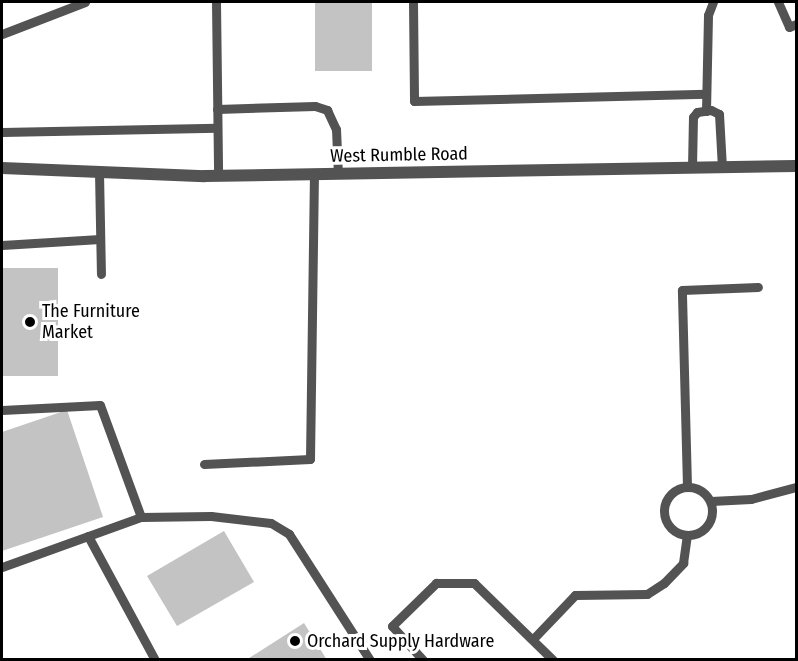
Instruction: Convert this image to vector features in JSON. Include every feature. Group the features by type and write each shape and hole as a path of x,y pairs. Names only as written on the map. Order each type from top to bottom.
{"street":[{"name":"West Rumble Road","path":"2,168 218,176 796,166"}],"lane":[{"path":"2,34 85,2"},
{"path":"216,2 218,176"},
{"path":"413,2 414,101 706,94"},
{"path":"705,111 708,15 713,2"},
{"path":"778,2 789,27 796,24"},
{"path":"217,109 315,106 327,110 336,129 338,174"},
{"path":"692,168 693,117 705,111 719,114 722,168"},
{"path":"2,132 217,128"},
{"path":"2,162 2,168"},
{"path":"99,172 101,274"},
{"path":"204,464 310,459 314,174"},
{"path":"2,245 100,239"},
{"path":"687,486 682,290 758,287"},
{"path":"2,410 100,405 141,517"},
{"path":"687,486 701,490 711,501 708,525 687,535 672,529 664,506 672,492 687,486"},
{"path":"711,501 751,499 796,487"},
{"path":"2,567 141,517 244,518 271,523 289,534 370,660"},
{"path":"533,639 575,595 647,594 664,583 683,563 687,535"},
{"path":"88,536 155,660"},
{"path":"423,660 392,626 436,583 474,583 553,660"}],"building":[{"path":"315,2 372,2 372,71 315,71"},
{"name":"The Furniture Market","path":"2,268 58,268 58,376 2,376"},
{"path":"67,410 103,517 2,551 2,432"},
{"path":"224,531 254,582 177,626 147,576"},
{"name":"Orchard Supply Hardware","path":"304,623 327,660 246,660"}],"place":[{"name":"The Furniture Market","path":"30,322"},
{"name":"Orchard Supply Hardware","path":"295,641"}]}
